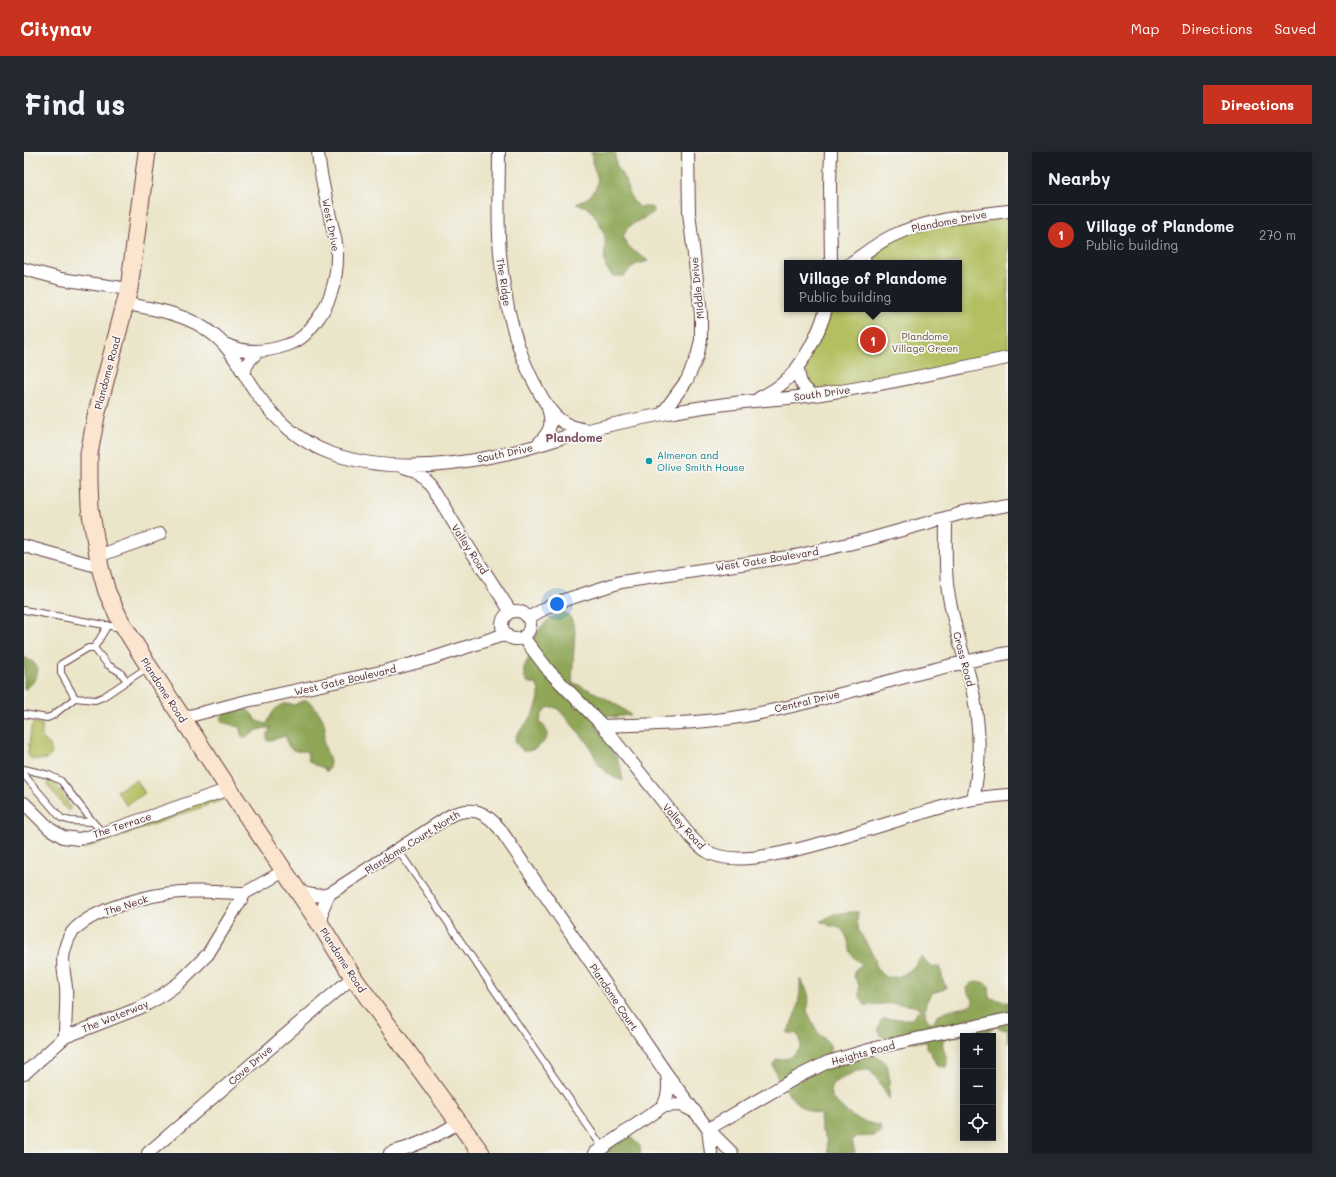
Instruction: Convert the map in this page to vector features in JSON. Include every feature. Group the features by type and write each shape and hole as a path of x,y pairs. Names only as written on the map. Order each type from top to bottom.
{"main road":[{"name":"Plandome Road","path":"147,152 128,296 96,416 90,454 89,494 99,562 111,602 149,667 229,789 322,926 352,977 481,1153"}],"street":[{"name":"West Drive","path":"225,344 241,350 258,352 278,349 296,342 307,334 324,312 334,282 338,257 318,152"},
{"name":"The Ridge","path":"499,152 500,252 508,309 526,367 550,415 550,426 548,432 536,446"},
{"name":"Middle Drive","path":"662,414 687,380 697,357 701,340 701,314 689,214 688,152"},
{"path":"831,152 831,260"},
{"name":"Plandome Drive","path":"867,258 890,237 915,227 948,220 1008,211"},
{"name":"South Drive","path":"24,269 128,296 197,324 225,344 264,405 283,426 303,440 329,452 352,460 401,466 438,465 500,455 588,430 662,414 755,401 813,395 1008,358"},
{"path":"755,401 783,384 798,366 820,327 825,312"},
{"path":"244,374 245,367 258,352"},
{"path":"798,366 802,386 813,395"},
{"name":"The Ridge","path":"546,405 563,422 574,427 588,430"},
{"path":"430,484 432,474 438,465"},
{"name":"Valley Road","path":"401,466 416,471 430,484 511,612"},
{"name":"West Gate Boulevard","path":"528,618 555,603 621,582 802,554 866,540 946,518 1008,505"},
{"name":"Cross Road","path":"946,518 948,585 955,625 975,704 979,742 973,799"},
{"path":"24,546 99,562 160,534"},
{"path":"511,612 522,612 528,618 530,627 523,637 514,638 506,634 504,630 504,620 511,612"},
{"name":"West Gate Boulevard","path":"182,718 247,701 430,660 506,634"},
{"name":"Valley Road","path":"523,637 549,671 603,726 701,847 712,854 741,858 764,856 825,843 973,799 1008,795"},
{"name":"Central Drive","path":"603,726 692,723 746,715 844,693 920,672 1008,653"},
{"name":"The Terrace","path":"24,803 50,829 63,837 80,839 229,789"},
{"name":"Plandome Court North","path":"329,894 451,815 463,811 471,810 483,813 492,820 523,864"},
{"name":"Plandome Court","path":"523,864 666,1073 708,1129 732,1153"},
{"name":"The Waterway","path":"24,1074 65,1037 142,1007 179,983 208,954 245,893 284,871"},
{"path":"297,890 313,896 329,894"},
{"name":"The Neck","path":"65,1037 66,989 63,970 64,953 69,936 81,924 107,909 160,894 182,892 245,893"},
{"path":"322,926 322,910 329,894"},
{"name":"Cove Drive","path":"148,1153 352,977"},
{"name":"Heights Road","path":"708,1129 801,1075 828,1062 878,1047 1008,1020"},
{"path":"599,1150 663,1106 668,1097 666,1073"},
{"path":"663,1106 681,1105 694,1111"},
{"path":"390,1153 436,1136 458,1123"},
{"path":"708,1129 711,1153"}],"lane":[{"path":"24,610 125,628"},
{"path":"94,648 108,625"},
{"path":"75,698 61,673 60,664 88,648 94,648"},
{"path":"94,648 108,666 120,672 127,681"},
{"path":"24,714 47,718 52,716 75,698 88,700 100,698 149,667"},
{"path":"24,769 49,775 61,781 93,822 103,832"},
{"path":"24,775 61,818 71,821 93,822"},
{"path":"398,850 599,1150"}],"green space":[{"path":"591,152 615,152 616,164 625,180 632,200 640,207 651,207 655,210 629,227 623,237 631,249 648,261 635,265 624,276 613,276 606,268 604,258 605,238 601,226 596,217 588,208 576,204 592,194 597,186 597,176"},
{"name":"Plandome Village Green","path":"1008,211 1008,358 813,395 800,382 810,347 825,312 962,312 962,260 856,260 890,237"},
{"path":"563,612 571,618 575,630 572,682 603,697 631,715 614,717 596,714 597,727 620,764 623,781 611,776 599,765 588,743 559,710 554,707 547,708 541,716 540,723 544,726 548,734 547,738 542,744 535,749 523,751 515,742 517,734 530,719 536,708 539,698 539,690 536,684 527,682 524,673 524,667 529,657 533,640 539,629 546,622"},
{"path":"24,657 33,662 38,668 37,676 34,681 24,690"},
{"path":"302,701 310,702 316,708 325,724 324,743 330,761 329,768 326,772 324,768 313,764 308,760 307,751 292,750 288,745 286,736 267,741 267,734 271,728 260,729 246,738 242,737 239,727 222,722 221,718 230,711 242,709 249,711 259,722 267,724 271,715 280,705 294,705"},
{"path":"36,723 42,724 42,737 50,746 52,754 45,759 40,760 31,759 28,753 31,727"},
{"path":"136,780 145,793 126,805 117,791"},
{"path":"50,781 54,781 70,806 70,810 65,808 47,784"},
{"path":"229,789 234,796 83,849 79,839"},
{"path":"858,912 857,921 859,931 875,958 876,968 885,977 897,977 906,973 921,957 932,967 939,967 946,986 945,989 932,993 928,1000 925,1011 929,1022 934,1022 942,1013 963,1008 973,1003 967,989 971,983 980,981 989,986 990,998 1008,1002 1008,1030 996,1026 987,1033 960,1033 960,1036 947,1038 943,1041 943,1048 947,1061 946,1067 937,1066 930,1050 927,1049 927,1042 889,1041 881,1036 878,1029 883,1019 912,1019 921,1008 897,1004 865,1005 859,996 859,985 854,976 854,971 862,964 852,954 846,935 842,930 821,921 834,914"},
{"path":"800,978 809,997 807,1011 817,1031 830,1045 831,1048 828,1053 860,1053 877,1057 883,1060 888,1068 889,1099 877,1078 869,1070 857,1071 833,1083 830,1091 832,1099 849,1114 856,1118 872,1124 880,1125 881,1132 874,1136 855,1137 852,1140 855,1153 828,1153 827,1140 821,1129 820,1114 800,1106 782,1086 774,1070 773,1065 776,1060 790,1058 801,1047 800,1038 795,1033 787,1033 797,1010 800,992"},
{"path":"622,1137 632,1138 640,1146 641,1153 604,1153"}],"place":[{"name":"Village of Plandome","path":"873,340"},
{"name":"Almeron and Olive Smith House","path":"649,461"}],"district":[{"name":"Plandome","path":"574,438"}]}
